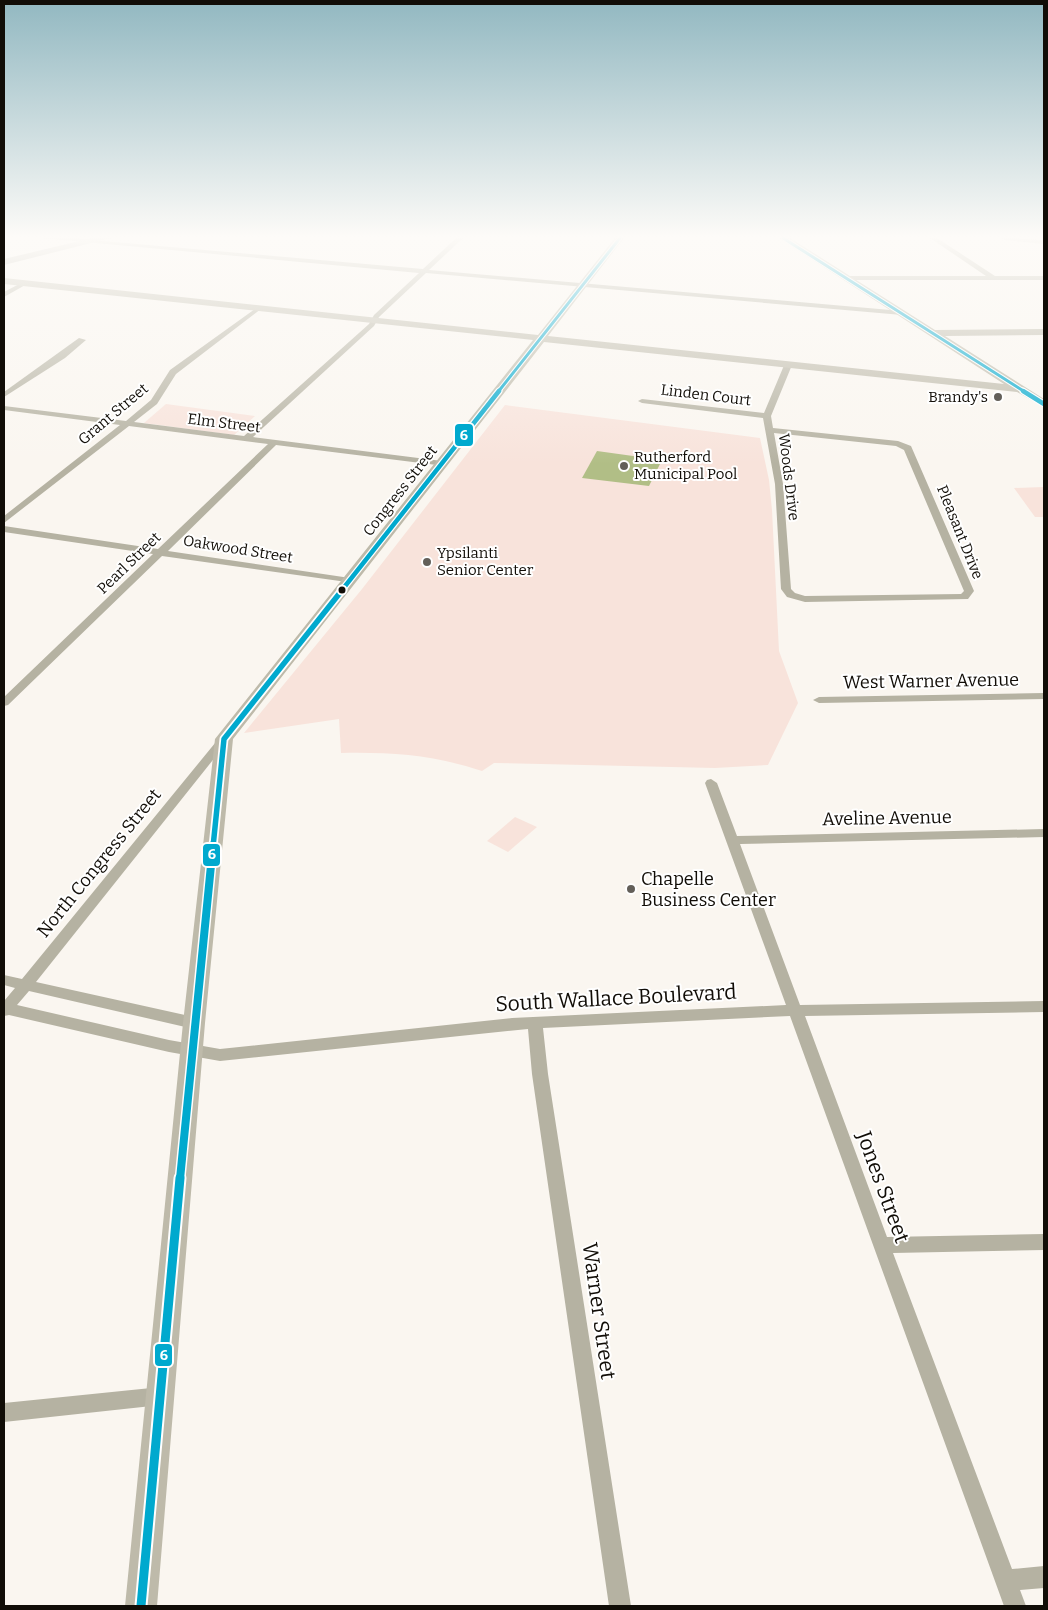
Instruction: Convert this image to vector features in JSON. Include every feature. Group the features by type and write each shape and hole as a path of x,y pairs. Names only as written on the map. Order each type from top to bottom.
{"street":[{"name":"Grant Street","path":"4,520 157,400 165,380 173,372 252,313"},
{"path":"308,313 1021,389"},
{"path":"246,440 372,325 379,313"},
{"name":"Congress Street","path":"224,739 560,313"},
{"path":"902,313 1044,404"},
{"path":"933,332 1044,332"},
{"path":"4,395 62,356 82,340"},
{"name":"Woods Drive","path":"788,365 767,416 779,484 786,589 791,595"},
{"name":"Linden Court","path":"642,401 767,416"},
{"name":"Elm Street","path":"4,408 442,464"},
{"name":"Pleasant Drive","path":"769,430 898,444 908,448 968,591 964,597 946,599 805,599 791,595"},
{"name":"Pearl Street","path":"4,703 274,443"},
{"name":"Oakwood Street","path":"4,530 350,581"},
{"name":"West Warner Avenue","path":"819,700 1044,696"},
{"path":"141,1606 194,1023 224,739"},
{"name":"North Congress Street","path":"4,1009 224,739"},
{"name":"Jones Street","path":"711,783 1015,1606"},
{"name":"Aveline Avenue","path":"731,840 1044,833"},
{"path":"4,980 194,1023"},
{"name":"South Wallace Boulevard","path":"4,1009 220,1055 535,1023 794,1011 1044,1006"},
{"name":"Warner Street","path":"535,1023 540,1074 620,1606"},
{"path":"881,1245 1044,1242"},
{"path":"4,1413 161,1396"},
{"path":"1005,1580 1044,1576"}],"shaded area":[{"path":"166,404 255,416 234,435 144,423"},
{"path":"505,405 760,438 769,480 772,510 779,651 798,703 768,765 715,768 494,763 482,771 429,758 377,753 341,753 339,719 244,733 362,589"},
{"name":"Rutherford Municipal Pool","path":"597,451 662,460 649,486 582,478"},
{"path":"1044,487 1044,517 1035,517 1014,488"},
{"path":"515,817 537,827 508,852 487,841"}],"transit line":[{"name":"6","path":"141,1606 194,1023 224,739 561,313"},
{"name":"6","path":"901,313 1044,404"}],"place":[{"name":"Brandy's","path":"998,397"},
{"name":"Rutherford Municipal Pool","path":"624,466"},
{"name":"Ypsilanti Senior Center","path":"427,562"},
{"name":"Chapelle Business Center","path":"631,889"}]}
